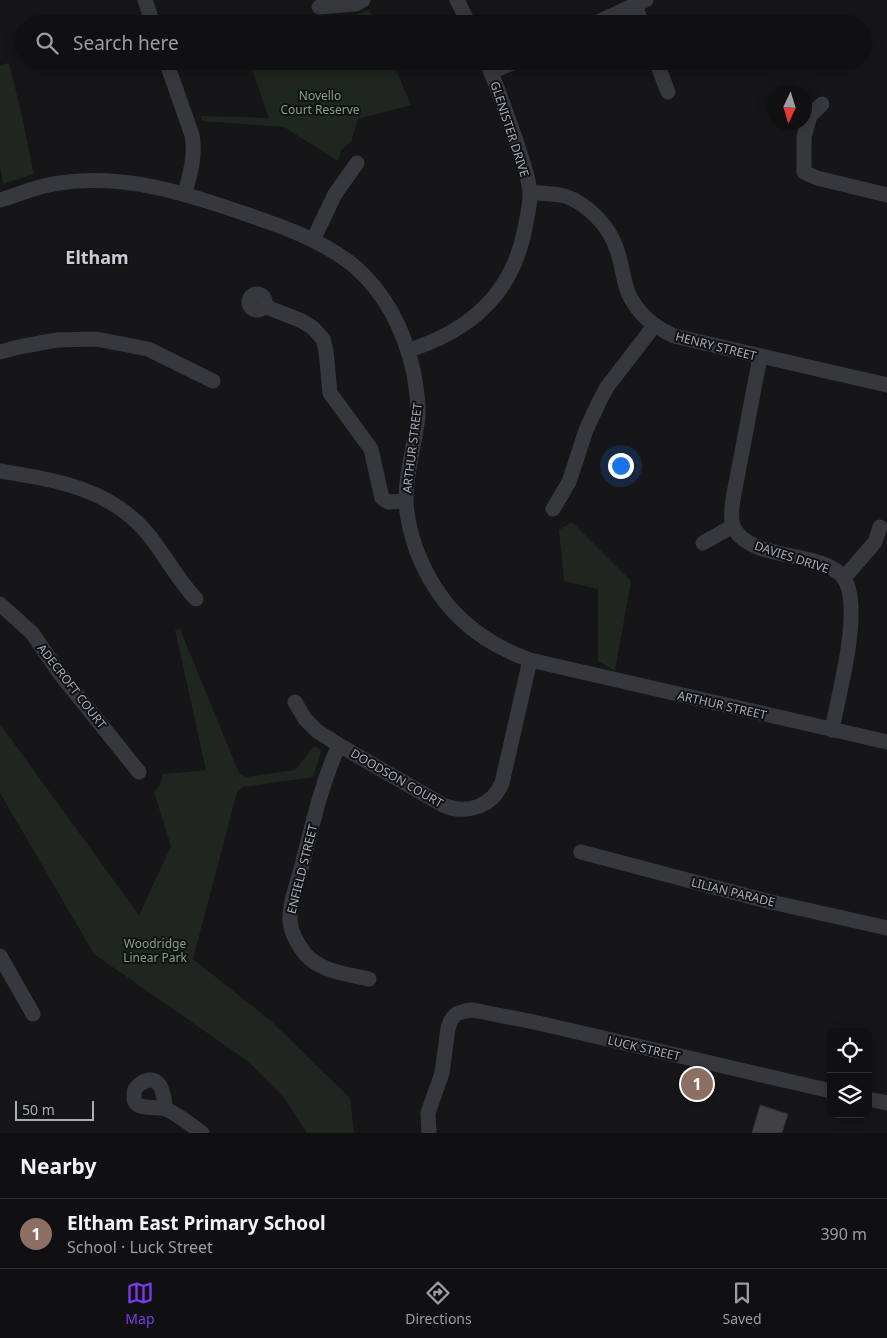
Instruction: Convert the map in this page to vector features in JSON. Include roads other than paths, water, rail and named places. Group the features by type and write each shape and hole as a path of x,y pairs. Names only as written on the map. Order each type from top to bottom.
{"street":[{"path":"144,0 150,15"},
{"path":"319,7 356,4 363,0"},
{"path":"457,0 464,15"},
{"path":"614,15 641,3"},
{"path":"169,70 194,145 194,155 185,193"},
{"name":"GLENISTER DRIVE","path":"409,350 432,343 460,328 484,310 501,289 515,264 524,234 530,192 520,151 490,70"},
{"path":"659,70 668,92"},
{"path":"822,104 810,116 804,138 804,172 817,178 887,195"},
{"path":"313,240 335,194 357,163"},
{"name":"ARTHUR STREET","path":"0,200 52,184 82,181 127,182 160,187 185,193 251,216 313,240 336,252 373,286 388,306 409,350 418,394 418,416 410,459 406,501 413,540 429,580 443,600 472,630 512,654 530,660 887,742"},
{"name":"HENRY STREET","path":"530,192 564,196 581,204 595,215 607,229 617,248 628,294 640,313 654,326 674,336 887,385"},
{"path":"264,306 302,321 313,328 322,339 326,352 330,393 371,449 382,498 388,502 406,501"},
{"path":"553,509 569,482 586,430 607,387 654,326"},
{"path":"0,352 57,340 96,339 148,349 213,381"},
{"path":"703,543 733,526 731,512 733,499 760,357"},
{"path":"0,471 60,481 84,489 125,512 146,532 164,555 183,586 196,599"},
{"name":"DAVIES DRIVE","path":"733,526 741,537 754,546 820,564 844,578 850,596 852,615 832,730"},
{"path":"844,578 875,542 880,528"},
{"name":"ADECROFT COURT","path":"0,604 32,633 61,675 139,772"},
{"name":"DOODSON COURT","path":"295,702 311,726 339,745 443,805 463,810 485,804 496,795 502,783 530,660"},
{"name":"ENFIELD STREET","path":"339,745 325,780 293,900 290,923 295,939 307,956 314,961 330,969 369,979"},
{"name":"LILIAN PARADE","path":"581,852 774,902 887,928"},
{"path":"0,956 33,1014"},
{"name":"LUCK STREET","path":"429,1133 428,1113 442,1073 448,1028 456,1014 473,1010 534,1022 827,1089"},
{"path":"872,1100 887,1103"},
{"path":"166,1108 202,1133"}],"place":[{"name":"Eltham East Primary School","path":"697,1084"}],"district":[{"name":"Eltham","path":"97,257"}],"park label":[{"name":"Novello Court Reserve","path":"320,102"},
{"name":"Woodridge Linear Park","path":"155,950"}]}
